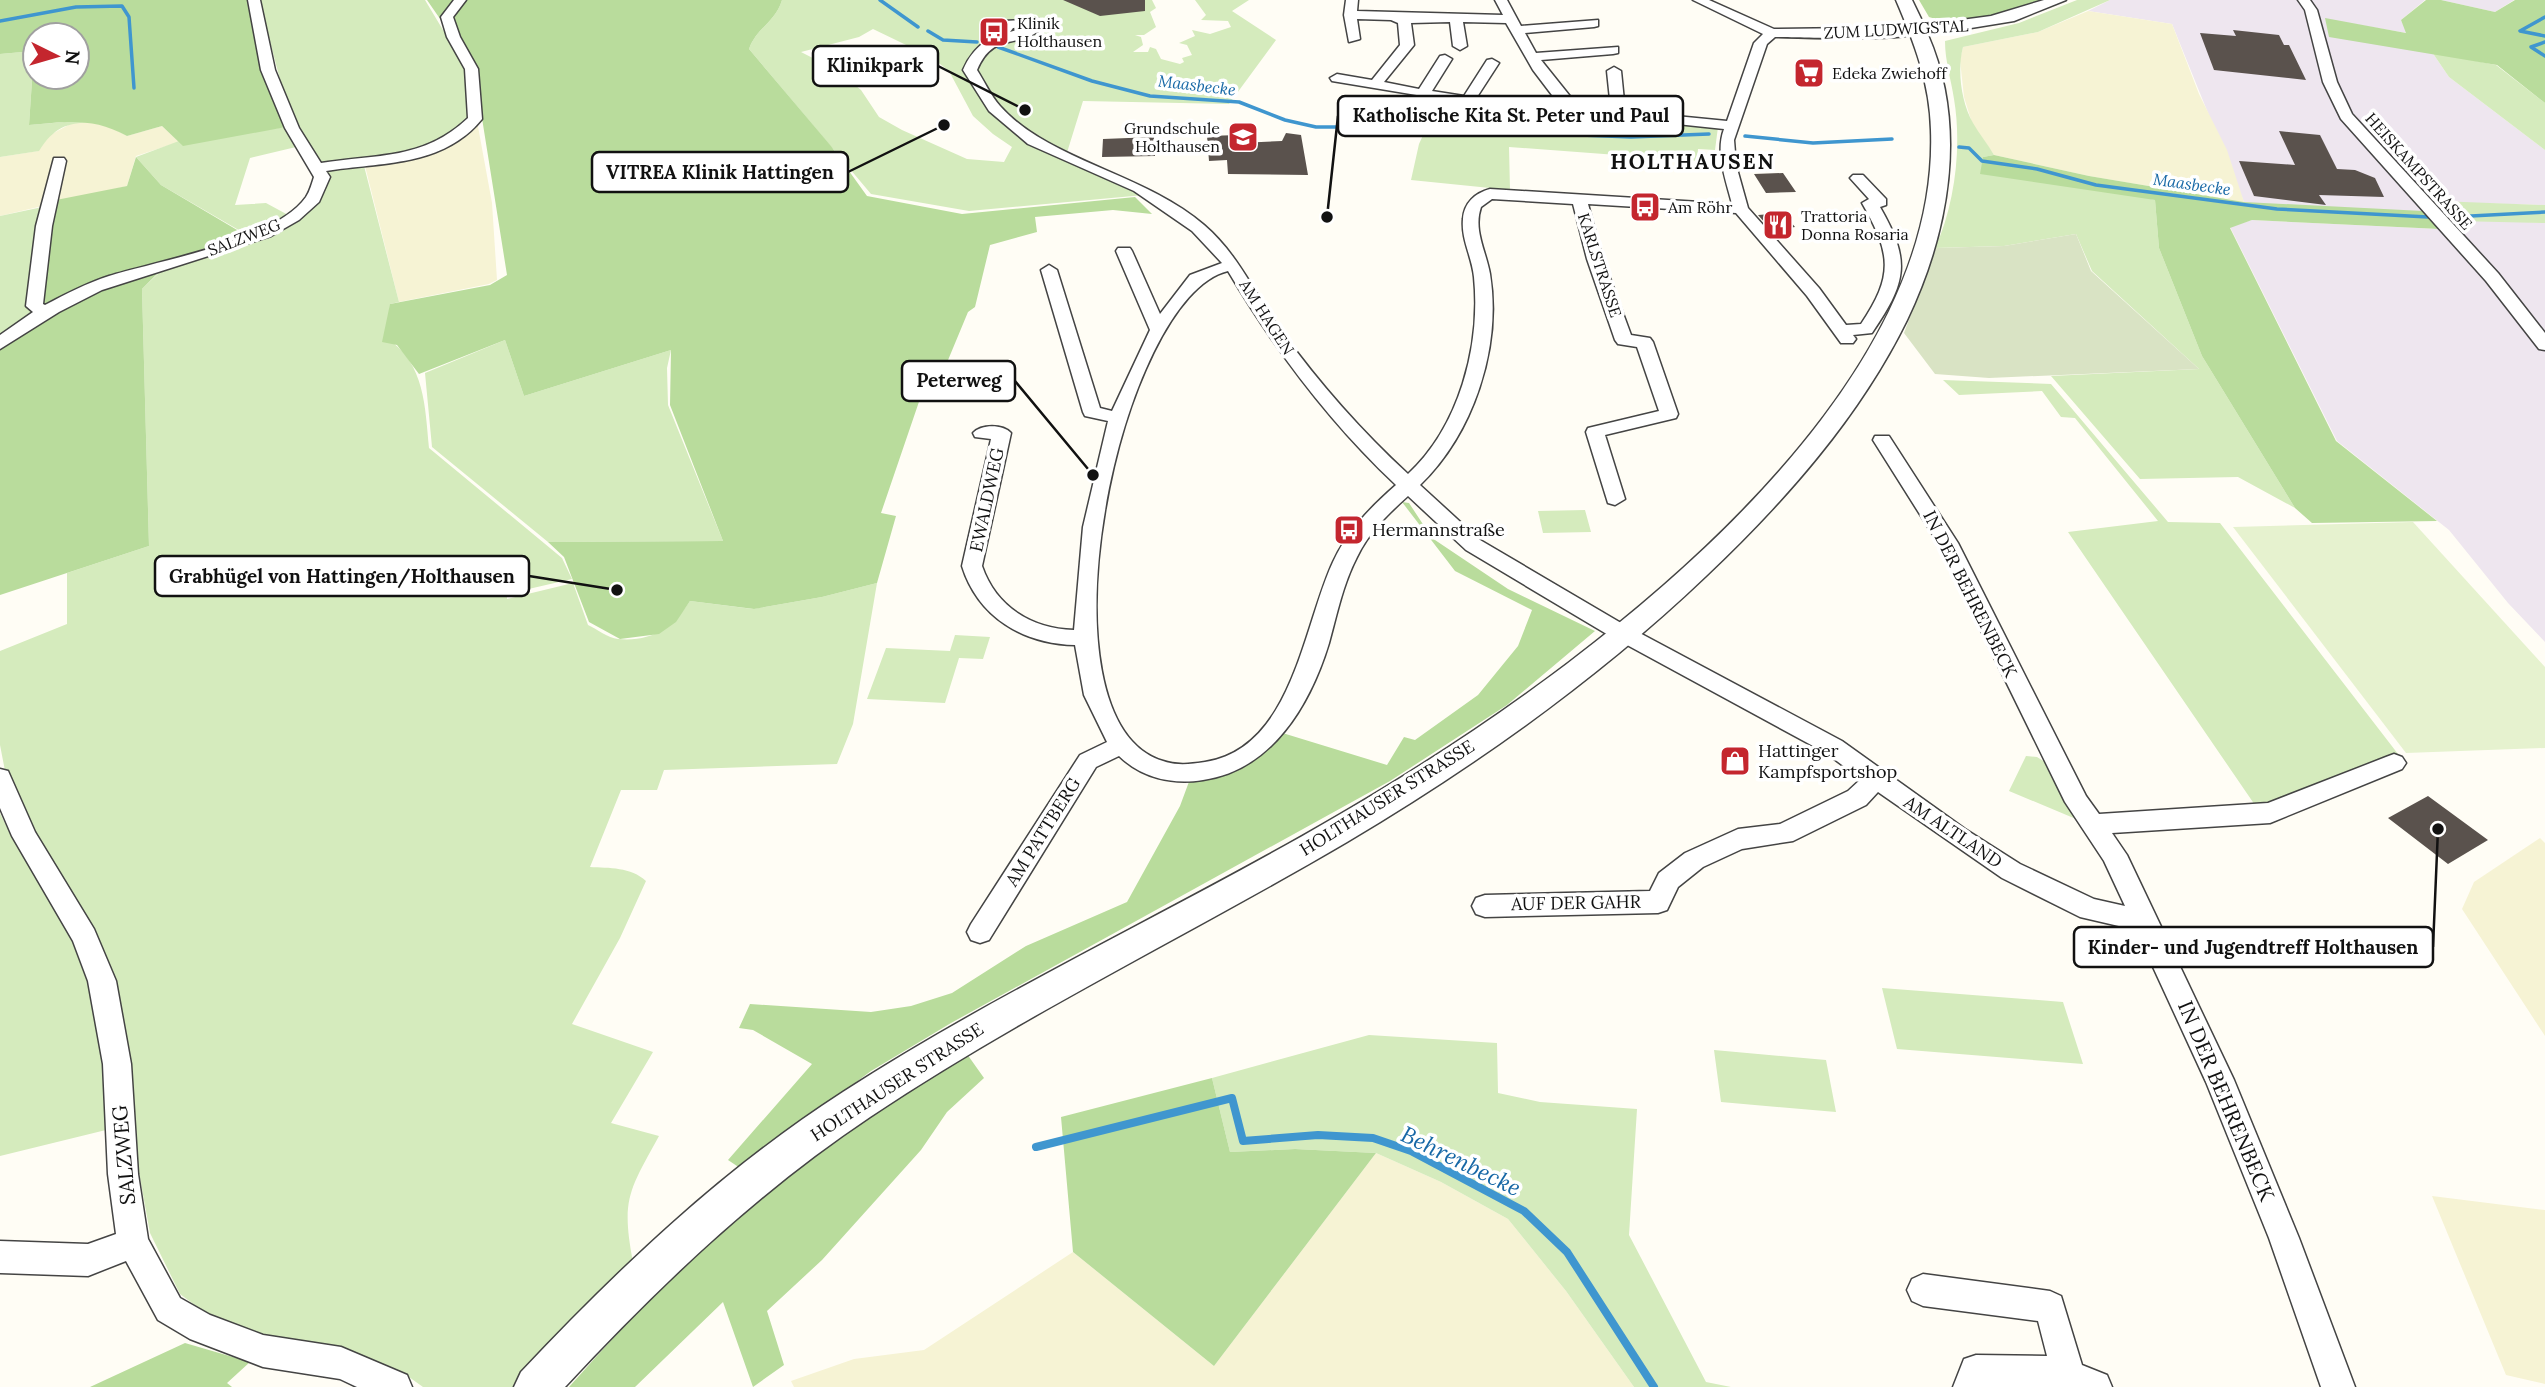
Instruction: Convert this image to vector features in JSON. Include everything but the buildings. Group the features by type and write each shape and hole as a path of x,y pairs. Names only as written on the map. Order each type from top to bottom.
{"street":[{"path":"254,0 268,70 292,128 318,168 394,157 442,146 475,120 471,108 469,63 454,44 447,17 460,0"},
{"path":"1352,0 1350,15 1354,39"},
{"path":"1376,84 1407,45 1401,0"},
{"path":"1447,0 1460,46"},
{"path":"1501,0 1533,57 1566,102"},
{"path":"1699,0 1772,33 1761,43 1727,140 1729,166 1741,209 1813,292 1844,335 1866,329 1885,302 1896,273 1890,237 1870,203 1881,202 1858,177"},
{"name":"HOLTHAUSER STRASSE","path":"536,1387 607,1310 656,1264 756,1177 851,1108 996,1018 1404,792 1536,702 1626,635 1718,550 1800,465 1852,396 1900,313 1928,241 1943,152 1938,92 1921,30 1904,0"},
{"name":"ZUM LUDWIGSTAL","path":"1772,33 1877,34 1921,30 1996,21 2058,0"},
{"name":"HEISKAMPSTRASSE","path":"2304,0 2312,10 2330,82 2346,116 2485,270 2545,345"},
{"path":"1350,15 1453,18 1514,25 1594,23"},
{"name":"AM HAGEN","path":"1001,36 976,54 970,70 994,108 1033,141 1139,188 1198,228 1233,265 1273,332 1335,411 1408,484 1473,545 1626,635"},
{"path":"1533,57 1612,50"},
{"path":"1424,92 1445,59"},
{"path":"1469,99 1492,63"},
{"path":"1614,71 1618,112"},
{"path":"1337,78 1526,106 1566,102 1618,112 1732,126"},
{"path":"45,312 34,306 44,226 59,162"},
{"name":"SALZWEG","path":"0,344 45,312 113,281 223,247 281,225 301,212 317,195 322,177 318,168"},
{"path":"1233,265 1206,272 1196,279 1159,330 1119,418 1101,486 1090,557 1085,638 1101,710 1119,746 1148,768 1189,774 1219,769 1247,755 1268,735 1299,688 1314,655 1331,594 1360,532 1438,456 1461,414 1477,356 1482,309 1482,275 1473,243 1471,213 1476,202 1490,194 1741,209"},
{"name":"KARLSTRASSE","path":"1579,198 1595,259 1624,340 1644,342 1669,414 1595,432 1615,499"},
{"path":"1124,251 1159,330"},
{"path":"1049,270 1092,412 1119,418"},
{"name":"EWALDWEG","path":"982,433 1002,433 972,566 976,582 986,600 1026,626 1045,635 1085,638"},
{"name":"IN DER BEHRENBECK","path":"1882,440 1948,543 2077,802 2114,855 2146,921 2220,1080 2284,1238 2338,1387"},
{"name":"AM ALTLAND","path":"1626,635 1834,747 1956,836 2011,871 2089,909 2146,921"},
{"name":"AM PATTBERG","path":"980,932 1088,761 1119,746"},
{"path":"2094,824 2270,813 2394,762"},
{"name":"SALZWEG","path":"0,778 24,836 74,917 102,981 117,1064 123,1174 133,1242 169,1309 201,1328 264,1351 341,1363 395,1387"},
{"name":"AUF DER GAHR","path":"1485,906 1658,902 1668,880 1695,860 1738,839 1784,834 1857,798 1877,779"},
{"path":"0,1257 88,1260 133,1242"},
{"path":"1923,1290 2050,1307 2082,1380"},
{"path":"1970,1387 1976,1371 2018,1369 2082,1380"}],"shaded area":[{"path":"2110,0 2425,0 2401,20 2407,33 2325,19 2432,52 2449,77 2545,150 2545,205 2439,202 2510,221 2545,223 2545,642 2508,603 2449,530 2337,441 2230,227 2252,220 2439,229 2244,202 2172,24 2088,11"},
{"path":"2441,0 2514,0 2495,12"},
{"path":"2088,11 2172,24 2199,94 2227,150 2244,202 2089,176 1994,155 1972,123 1964,97 1960,60 1963,47 2038,32"},
{"path":"76,121 103,123 127,136 162,126 179,142 136,156 127,186 0,216 0,157 38,151 48,136"},
{"path":"477,121 492,203 497,280 489,284 399,302 364,162"},
{"path":"2540,838 2545,843 2545,1036 2462,909 2474,882"},
{"path":"1376,1153 1441,1182 1508,1219 1566,1291 1634,1387 794,1387 791,1381 854,1359 924,1350 1073,1252 1214,1366"},
{"path":"2432,1196 2545,1210 2545,1384 2506,1375"}],"green space":[{"path":"0,0 251,0 286,127 183,146 162,126 127,136 91,123 29,125 31,91 91,91 91,21 21,21 21,52 0,54"},
{"path":"259,0 425,0 467,70 473,117 451,139 422,150 322,165 296,127 287,106"},
{"path":"427,0 782,0 749,49 831,146 867,196 962,214 1135,197 1152,214 1113,210 1035,217 1037,232 990,245 975,307 968,312 936,389 923,390 881,513 896,516 877,583 822,597 754,609 690,601 676,622 659,634 620,639 589,622 564,557 548,542 723,541 670,405 671,350 524,396 505,340 419,374 397,345 382,342 390,304 490,285 507,275 474,68"},
{"path":"782,0 1086,0 1093,13 1116,14 1133,10 1128,0 1152,0 1156,8 1150,12 1156,27 1144,35 1135,35 1141,37 1143,45 1133,52 1148,52 1150,47 1156,49 1161,59 1180,64 1184,62 1182,58 1192,55 1187,45 1179,43 1195,36 1192,30 1210,34 1231,27 1228,21 1201,20 1206,15 1195,0 1249,0 1232,11 1276,40 1229,104 1083,101 1065,159 1144,195 969,211 871,194 749,49","holes":["873,29 931,57 949,71 973,116 1012,147 1004,162 967,159 902,130 879,117 861,90 838,71 801,52 859,37"]},
{"path":"1919,0 2041,0 1986,18 1957,21 1929,17"},
{"path":"2077,0 2110,0 2038,32 1963,47 1960,76 1963,96 1973,123 1994,155 1983,157 2155,200 2159,248 2202,356 2295,508 2238,477 2140,479 2051,376 2199,369 2092,271 2076,234 2004,246 1935,248 1948,213 1957,155 1956,117 1945,41 2019,23"},
{"path":"2426,0 2441,0 2495,12 2515,0 2545,0 2545,103 2497,65 2329,37 2325,18 2406,33 2401,20"},
{"path":"21,52 21,91 31,91 29,125 76,121 104,123 67,126 52,135 39,151 0,157 0,54"},
{"path":"2432,52 2496,65 2545,103 2545,150 2449,77"},
{"path":"1471,101 1567,106 1718,127 1715,150 1698,149 1697,161 1509,147 1510,190 1411,180 1419,144 1430,120 1441,116 1462,115"},
{"path":"286,127 296,147 250,158 235,205 266,203 290,216 249,236 161,185 136,157 179,141"},
{"path":"1994,155 2089,176 2244,202 2423,211 2440,229 2252,220 2230,228 2336,441 2437,521 2312,523 2295,508 2202,356 2159,248 2155,200 1980,174 1983,157"},
{"path":"136,157 161,185 249,237 170,261 142,289 149,546 0,595 0,349 51,313 36,306 51,201 127,186"},
{"path":"363,162 399,302 390,304 388,339 400,349 416,374 424,402 429,448 562,558 572,579 507,594 507,599 573,583 588,625 614,638 630,639 651,635 668,626 690,601 753,609 822,597 877,583 853,724 837,764 664,770 657,790 621,790 590,867 627,871 646,881 620,938 572,1024 653,1052 611,1123 659,1136 630,1196 628,1223 633,1262 514,1387 423,1387 402,1372 350,1351 276,1340 216,1321 180,1294 150,1233 138,1167 123,1030 6,776 0,745 0,651 67,624 67,573 149,546 142,289 163,269 236,247 320,198 327,185 326,167"},
{"path":"2438,201 2545,205 2545,223 2456,221"},
{"path":"47,206 31,319 0,341 0,216"},
{"path":"2076,234 2091,271 2199,369 1989,378 1935,374 1904,333 1936,248 2004,246"},
{"path":"505,340 524,396 671,350 667,368 668,405 723,541 548,542 432,447 425,373"},
{"path":"1943,380 2051,384 2168,522 2220,523 2398,754 2259,811 2068,532 2158,521 2075,418 2061,417 2042,391 1959,395"},
{"path":"1402,502 1409,503 1432,538 1508,589 1595,631 1507,705 1390,781 951,1023 871,1071 740,1168 728,1160 812,1064 753,1030 739,1028 750,1004 871,1012 911,1006 952,993 1026,946 1127,902 1180,806 1190,779 1276,731 1387,765 1404,737 1415,740 1478,695 1518,646 1532,610 1455,571"},
{"path":"1585,510 1591,532 1543,533 1538,511"},
{"path":"2413,522 2545,667 2545,748 2406,753 2233,527"},
{"path":"955,635 990,637 983,659 959,658 945,703 867,699 886,648 950,651"},
{"path":"2026,756 2037,757 2045,762 2076,819 2009,791"},
{"path":"0,813 66,927 83,967 100,1035 110,1129 0,1156"},
{"path":"1882,988 2063,1002 2083,1064 1897,1049"},
{"path":"1369,1035 1497,1043 1498,1093 1540,1102 1637,1109 1629,1235 1706,1382 1731,1387 1634,1387 1566,1291 1508,1219 1441,1182 1376,1153 1295,1149 1230,1152 1212,1078"},
{"path":"1714,1050 1826,1060 1836,1112 1721,1102"},
{"path":"967,1054 984,1078 947,1112 921,1150 822,1260 767,1311 784,1365 753,1387 723,1302 635,1387 569,1387 672,1276 739,1215 834,1142"},
{"path":"1212,1078 1230,1152 1295,1149 1376,1153 1214,1366 1073,1252 1061,1117"},
{"path":"185,1343 250,1362 227,1383 232,1387 90,1387"}],"waterway":[{"name":"Maasbecke","path":"880,0 918,27"},
{"path":"0,21 76,7 122,6 129,17 134,88"},
{"name":"Maasbecke","path":"2545,17 2520,31 2545,36"},
{"name":"Maasbecke","path":"928,31 943,40 977,42"},
{"name":"Maasbecke","path":"2545,42 2531,47 2545,56"},
{"name":"Maasbecke","path":"998,47 1092,81 1150,96 1239,102 1285,120 1316,127 1396,127"},
{"name":"Maasbecke","path":"1433,129 1631,137 1709,134"},
{"name":"Maasbecke","path":"1745,136 1813,143 1892,139"},
{"name":"Maasbecke","path":"1959,147 1969,148 1982,161 2037,169 2096,185 2277,209 2428,217"},
{"name":"Maasbecke","path":"2452,217 2545,212"},
{"name":"Behrenbecke","path":"1036,1147 1232,1098 1243,1141 1318,1135 1373,1138 1411,1151 1524,1211 1567,1252 1654,1387"}],"place":[{"name":"Klinik Holthausen","path":"994,32"},
{"name":"Edeka Zwiehoff","path":"1809,73"},
{"name":"Klinikpark","path":"1025,110"},
{"name":"VITREA Klinik Hattingen","path":"944,125"},
{"name":"Grundschule Holthausen","path":"1243,137"},
{"name":"Am Röhr","path":"1645,207"},
{"name":"Katholische Kita St. Peter und Paul","path":"1327,217"},
{"name":"Trattoria Donna Rosaria","path":"1778,225"},
{"name":"Peterweg","path":"1093,475"},
{"name":"Hermannstraße","path":"1349,530"},
{"name":"Grabhügel von Hattingen/Holthausen","path":"617,590"},
{"name":"Hattinger Kampfsportshop","path":"1735,761"},
{"name":"Kinder- und Jugendtreff Holthausen","path":"2438,829"}],"district":[{"name":"HOLTHAUSEN","path":"1693,162"}]}
